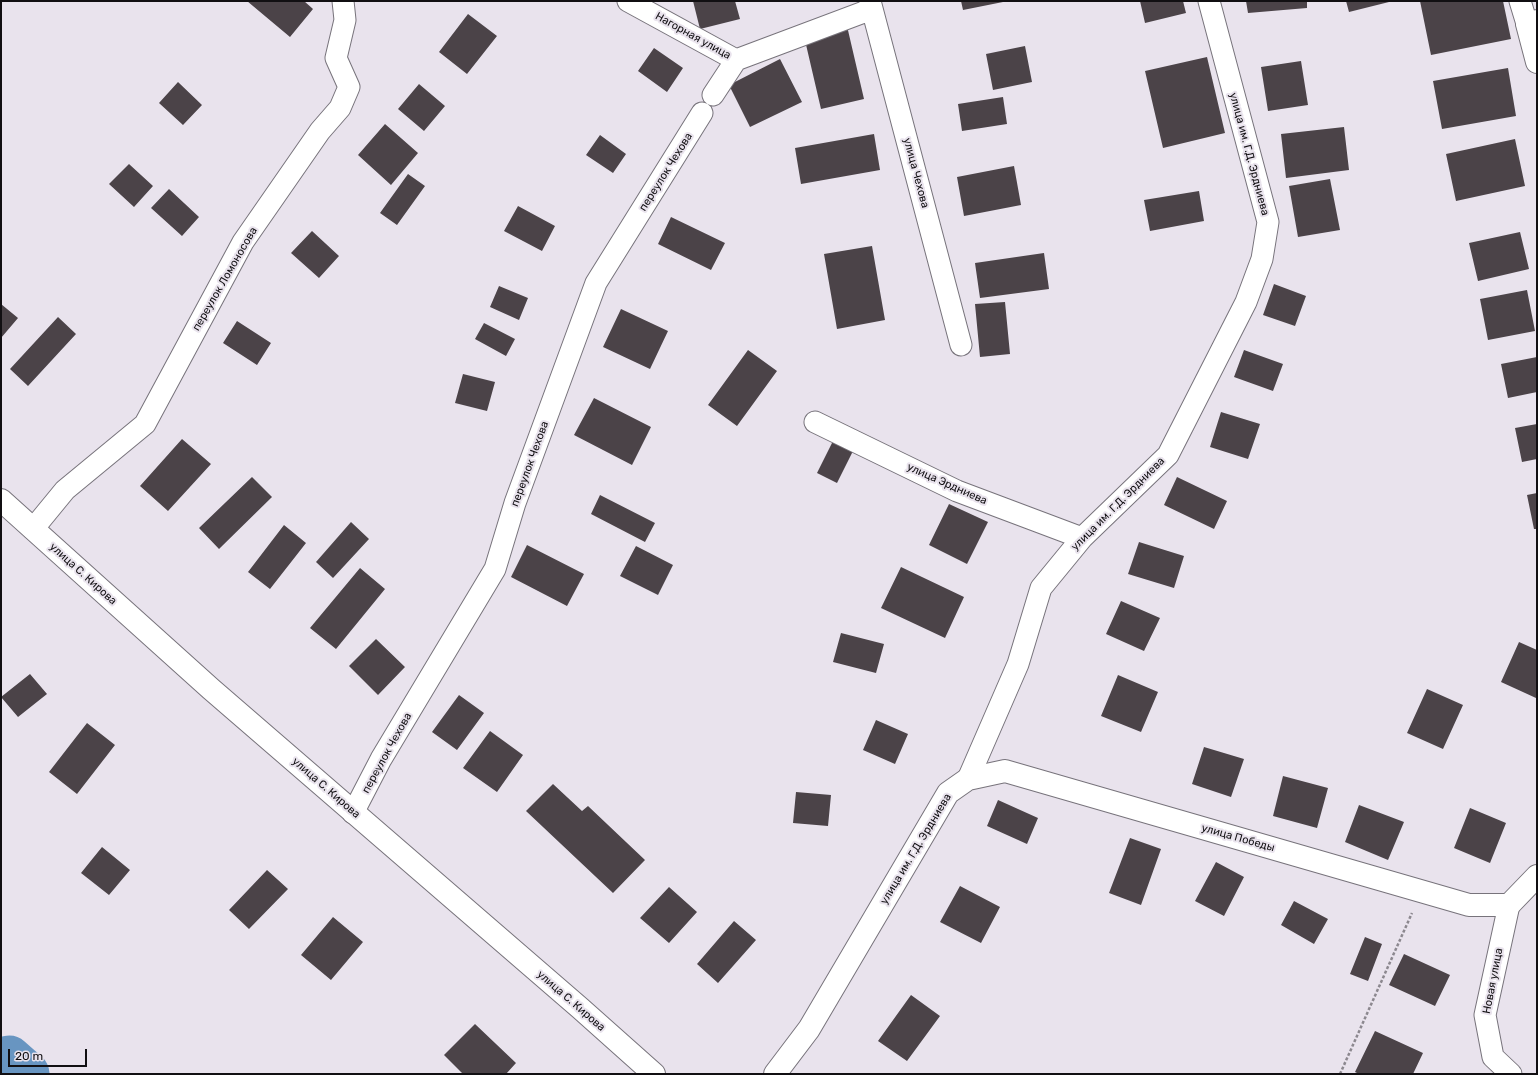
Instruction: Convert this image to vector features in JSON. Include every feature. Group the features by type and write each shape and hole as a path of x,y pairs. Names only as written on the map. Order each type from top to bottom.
{"street":[{"name":"переулок Ломоносова","path":"33,529 65,490 145,424 243,242 320,130 340,108 350,87 336,58 345,20 343,1"},
{"name":"Нагорная улица","path":"628,1 736,60"},
{"name":"улица им. Г.Д. Эрдниева","path":"775,1074 809,1029 948,793 968,779 1018,664 1041,588 1082,538 1168,455 1246,302 1262,259 1268,222 1209,1"},
{"path":"1520,1 1532,22 1537,62"},
{"path":"714,95 736,60 871,5"},
{"name":"улица Чехова","path":"871,5 961,345"},
{"name":"переулок Чехова","path":"353,813 381,759 495,569 515,503 596,283 702,114"},
{"name":"улица Эрдниева","path":"815,422 957,491 1082,538"},
{"name":"улица С. Кирова","path":"1,500 353,813 575,1003 654,1074"},
{"name":"улица Победы","path":"968,779 1005,771 1468,905 1509,905"},
{"path":"1509,905 1537,876"},
{"name":"Новая улица","path":"1509,905 1485,1015 1493,1057 1511,1074"}],"path":[{"path":"1340,1074 1422,891"}],"building":[{"path":"247,1 304,1 313,9 290,37"},
{"path":"693,1 735,1 740,19 700,29"},
{"path":"961,1 1003,1 1003,2 963,10"},
{"path":"1140,1 1183,1 1186,13 1145,23"},
{"path":"1246,1 1307,1 1307,8 1248,13"},
{"path":"1346,1 1389,1 1389,2 1349,12"},
{"path":"1420,1 1503,1 1511,39 1431,55"},
{"path":"468,14 497,36 467,74 439,52"},
{"path":"847,26 864,99 821,109 804,36"},
{"path":"1025,46 1032,82 993,90 986,54"},
{"path":"654,48 683,68 667,92 638,71"},
{"path":"1207,57 1225,133 1163,148 1145,71"},
{"path":"780,59 802,102 750,127 729,85"},
{"path":"1301,61 1308,105 1268,111 1261,67"},
{"path":"1508,68 1516,116 1442,129 1433,81"},
{"path":"178,82 202,105 183,125 159,103"},
{"path":"419,84 445,106 424,131 398,109"},
{"path":"1003,97 1007,124 962,131 958,104"},
{"path":"385,124 418,153 391,185 358,155"},
{"path":"1344,127 1349,170 1286,178 1281,134"},
{"path":"874,134 880,170 801,184 795,148"},
{"path":"600,135 626,154 613,173 586,155"},
{"path":"1515,139 1525,186 1456,201 1446,154"},
{"path":"129,164 153,186 134,207 109,184"},
{"path":"1014,166 1021,205 964,216 957,177"},
{"path":"408,174 425,186 397,225 380,213"},
{"path":"1330,179 1340,230 1298,237 1289,186"},
{"path":"169,189 199,217 182,236 151,208"},
{"path":"1199,191 1204,221 1150,231 1144,200"},
{"path":"518,206 555,226 542,251 504,231"},
{"path":"671,217 725,243 711,270 658,244"},
{"path":"312,231 339,256 319,278 291,253"},
{"path":"1520,232 1529,269 1478,281 1469,243"},
{"path":"872,246 885,320 837,329 824,254"},
{"path":"1044,253 1049,289 980,298 975,263"},
{"path":"1274,284 1306,296 1295,326 1263,315"},
{"path":"499,286 528,298 519,320 490,307"},
{"path":"1527,290 1535,331 1488,340 1480,299"},
{"path":"1005,302 1010,354 980,357 975,304"},
{"path":"1,304 18,318 1,338"},
{"path":"621,309 668,331 650,369 603,347"},
{"path":"58,317 76,334 28,386 10,369"},
{"path":"237,321 271,343 257,365 223,343"},
{"path":"484,323 515,339 506,356 475,339"},
{"path":"748,350 777,371 737,426 708,405"},
{"path":"1244,350 1283,364 1273,391 1234,377"},
{"path":"1537,357 1537,392 1508,398 1501,364"},
{"path":"463,374 495,382 487,411 455,403"},
{"path":"594,398 651,427 632,465 574,435"},
{"path":"1221,412 1260,424 1248,459 1210,447"},
{"path":"1537,424 1537,459 1522,462 1515,428"},
{"path":"182,439 211,464 168,511 140,486"},
{"path":"834,439 854,449 837,483 817,473"},
{"path":"252,477 272,497 219,549 199,528"},
{"path":"1177,477 1227,501 1214,529 1164,505"},
{"path":"1537,493 1537,529 1534,529 1527,495"},
{"path":"600,495 655,523 645,542 591,514"},
{"path":"949,504 988,522 967,564 929,545"},
{"path":"351,522 369,539 333,578 316,562"},
{"path":"284,525 306,543 270,589 248,572"},
{"path":"1139,542 1184,556 1174,588 1128,574"},
{"path":"527,545 584,574 567,606 511,577"},
{"path":"636,546 673,565 658,595 620,576"},
{"path":"901,567 964,597 945,638 881,608"},
{"path":"360,568 385,589 336,649 310,628"},
{"path":"1121,601 1160,618 1144,651 1106,634"},
{"path":"841,633 884,644 876,673 833,662"},
{"path":"376,639 405,667 378,695 349,666"},
{"path":"1519,642 1537,650 1536,698 1501,682"},
{"path":"30,674 47,694 18,717 1,697"},
{"path":"1118,675 1158,692 1141,732 1101,716"},
{"path":"1427,689 1463,705 1443,749 1407,733"},
{"path":"459,695 484,713 457,750 432,732"},
{"path":"876,720 908,734 895,764 863,750"},
{"path":"87,723 115,745 77,794 49,772"},
{"path":"490,731 523,755 497,792 463,768"},
{"path":"1204,747 1244,759 1231,797 1192,784"},
{"path":"1283,776 1328,788 1317,828 1273,816"},
{"path":"553,784 582,811 588,806 645,860 613,893 526,811"},
{"path":"796,792 831,795 828,826 793,823"},
{"path":"998,800 1038,818 1027,844 987,826"},
{"path":"1359,805 1404,822 1388,860 1345,842"},
{"path":"1470,808 1506,823 1490,863 1454,848"},
{"path":"1130,838 1161,849 1141,905 1109,893"},
{"path":"102,847 130,870 109,895 81,873"},
{"path":"1216,862 1244,877 1224,916 1195,901"},
{"path":"267,870 288,889 249,929 229,910"},
{"path":"960,886 1000,907 981,943 940,922"},
{"path":"669,887 697,912 669,943 640,918"},
{"path":"1294,901 1328,919 1314,944 1281,925"},
{"path":"333,917 363,942 331,980 301,955"},
{"path":"734,921 756,940 718,983 697,964"},
{"path":"1365,937 1382,944 1368,981 1350,974"},
{"path":"1404,954 1450,975 1435,1006 1389,985"},
{"path":"911,995 940,1016 907,1061 878,1041"},
{"path":"475,1024 516,1063 506,1074 463,1074 444,1055"},
{"path":"1375,1031 1423,1053 1413,1074 1359,1074 1355,1072"}],"waterway":[{"path":"1,1061 9,1059 26,1074"}]}
